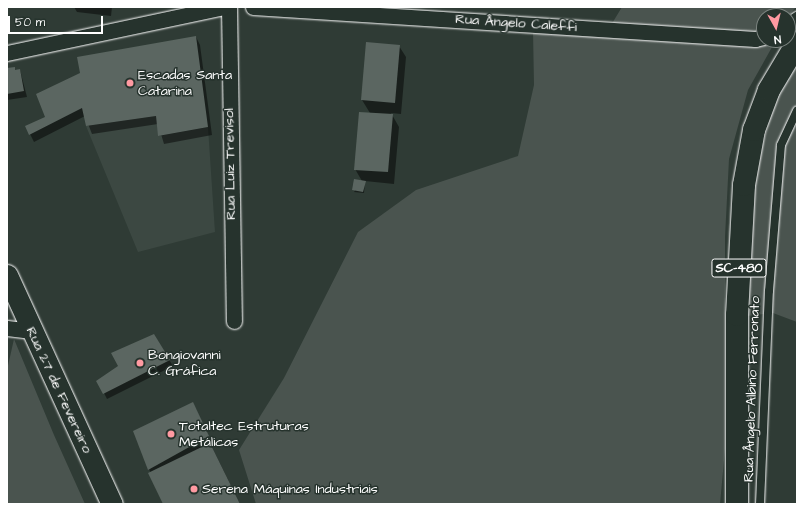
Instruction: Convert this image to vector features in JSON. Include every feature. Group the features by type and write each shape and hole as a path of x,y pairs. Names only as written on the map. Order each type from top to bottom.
{"main road":[{"name":"SC-480","path":"737,504 737,315 744,185 759,116 769,90 797,42"},
{"name":"Rua 27 de Fevereiro","path":"7,275 112,504"}],"street":[{"path":"7,53 223,7"},
{"name":"Rua Luiz Trevisol","path":"229,7 234,322"},
{"name":"Rua Ângelo Caleffi","path":"252,7 756,38"},
{"path":"7,328 32,331"}],"lane":[{"name":"Rua Ângelo Albino Ferronato","path":"760,504 769,291 781,145 797,111"}],"shaded area":[{"path":"622,7 796,7 756,8 756,48 772,48 748,90 729,159 725,237 725,449 720,504 256,504 239,450 284,378 358,232 416,190 518,156 534,85 533,31 605,35"},
{"path":"797,58 797,322 773,313 746,316 751,190 775,99"},
{"path":"156,116 159,136 208,127 215,232 138,252 86,126"},
{"path":"14,339 54,435 85,504 7,504 7,370"}],"building":[{"name":"Escadas Santa Catarina","path":"196,36 208,127 158,136 156,116 86,126 82,108 29,135 25,126 45,117 36,94 80,73 77,57"},
{"path":"366,42 400,45 395,103 361,100"},
{"path":"15,67 15,70 20,69 24,91 7,94 7,68"},
{"path":"359,112 393,114 388,172 354,170"},
{"path":"354,179 366,181 363,192 352,190"},
{"name":"Bongiovanni C. Gráfica","path":"154,334 170,360 103,394 96,381 118,366 111,353"},
{"name":"Totaltec Estruturas Metálicas","path":"193,402 209,436 148,470 133,431"},
{"name":"Serena Máquinas Industriais","path":"210,443 240,504 163,504 148,473"}],"place":[{"name":"Escadas Santa Catarina","path":"130,83"},
{"name":"Bongiovanni C. Gráfica","path":"140,363"},
{"name":"Totaltec Estruturas Metálicas","path":"171,434"},
{"name":"Serena Máquinas Industriais","path":"194,489"}]}
